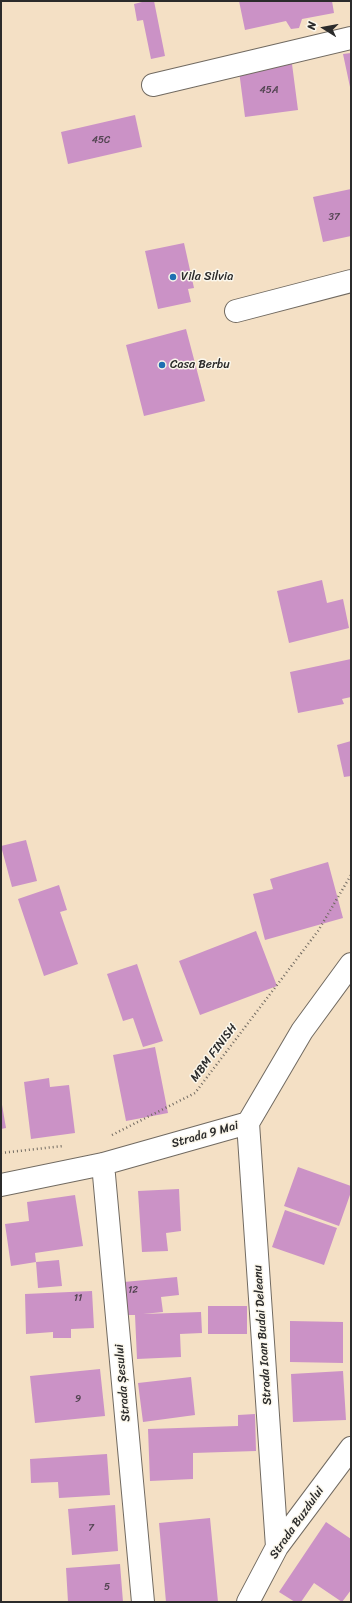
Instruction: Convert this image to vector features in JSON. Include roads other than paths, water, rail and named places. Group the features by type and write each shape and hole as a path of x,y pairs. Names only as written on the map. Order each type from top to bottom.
{"street":[{"path":"153,85 351,38"},
{"path":"236,311 351,281"},
{"name":"Strada 9 Mai","path":"1,1185 103,1164 248,1123 302,1031 351,964"},
{"name":"Strada Ioan Budai Deleanu","path":"248,1123 277,1547"},
{"name":"Strada Șesului","path":"103,1164 142,1602"},
{"name":"Strada Buzdului","path":"248,1602 277,1547 351,1448"}],"place":[{"name":"Vila Silvia","path":"173,277"},
{"name":"Casa Berbu","path":"162,365"}]}
